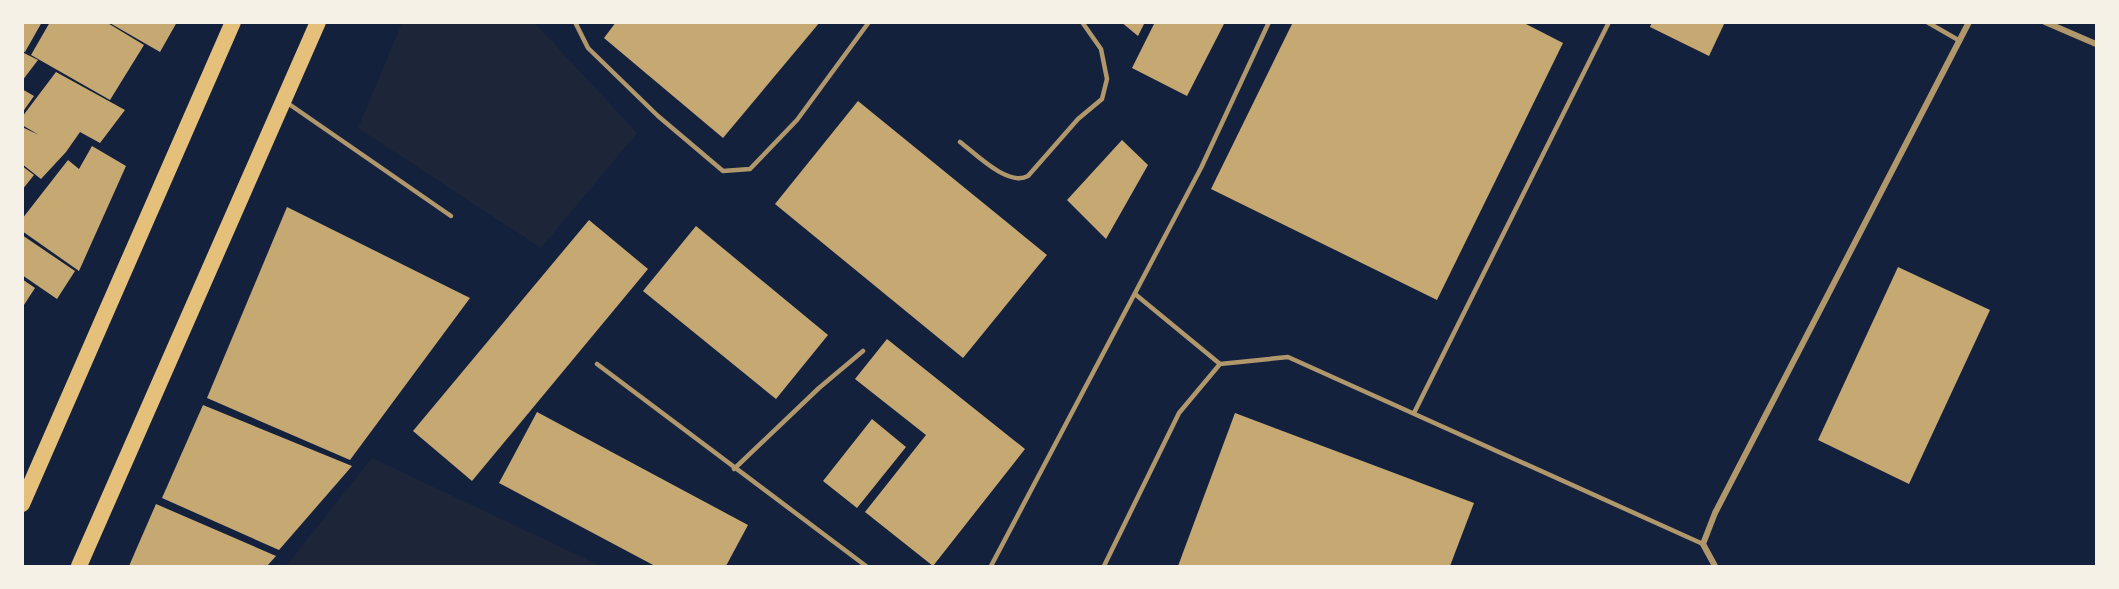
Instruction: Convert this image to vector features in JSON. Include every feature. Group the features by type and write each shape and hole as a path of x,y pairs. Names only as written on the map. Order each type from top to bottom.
{"highway":[{"path":"22,504 233,22"},
{"path":"79,567 318,22"}],"street":[{"path":"1715,567 1703,544 1714,513 1969,22"},
{"path":"2045,22 2097,44"}],"lane":[{"path":"575,22 588,48 658,116 723,171 750,169 797,120 869,22"},
{"path":"960,142 1010,178 1022,179 1028,176 1078,119 1102,99 1107,80 1101,49 1082,22"},
{"path":"991,567 1201,168 1269,22"},
{"path":"1414,413 1609,22"},
{"path":"1927,22 1960,41"},
{"path":"284,101 451,216"},
{"path":"1135,294 1220,364"},
{"path":"734,469 819,388 863,351"},
{"path":"1104,567 1179,413 1220,364 1288,357 1703,544"},
{"path":"597,364 866,567"}],"shaded area":[{"path":"534,22 637,133 541,248 358,128 402,23"},
{"path":"372,458 601,566 286,566"}],"building":[{"path":"22,22 42,22 25,52 22,51"},
{"path":"50,22 106,22 144,45 110,100 31,55"},
{"path":"108,22 177,22 160,52"},
{"path":"616,22 820,22 723,138 604,38"},
{"path":"1121,22 1145,22 1138,36"},
{"path":"1155,22 1225,22 1187,96 1132,68"},
{"path":"1293,22 1522,22 1563,43 1437,300 1211,189"},
{"path":"1652,22 1725,22 1709,56 1650,27"},
{"path":"22,52 38,60 22,81"},
{"path":"56,72 125,110 100,143 80,132 66,152 41,179 22,164 22,127 39,135 22,125 22,117"},
{"path":"22,89 34,96 22,113"},
{"path":"858,101 1047,255 963,358 775,204"},
{"path":"1122,140 1148,165 1106,239 1067,200"},
{"path":"92,146 126,166 79,271 22,231 22,219 68,160 79,169"},
{"path":"22,166 34,175 22,190"},
{"path":"287,207 470,298 350,460 207,398"},
{"path":"589,220 648,269 472,481 413,431"},
{"path":"696,226 828,335 776,399 643,291"},
{"path":"22,235 75,271 57,299 22,275"},
{"path":"1898,267 1990,310 1909,484 1818,440"},
{"path":"22,279 35,288 22,308"},
{"path":"887,339 1025,449 933,566 865,512 926,435 855,379"},
{"path":"203,405 352,466 279,550 162,498"},
{"path":"537,412 748,525 726,566 655,566 499,483"},
{"path":"1235,413 1474,503 1450,566 1178,566"},
{"path":"872,419 906,447 857,508 823,481"},
{"path":"156,504 276,556 267,566 129,566"}]}
